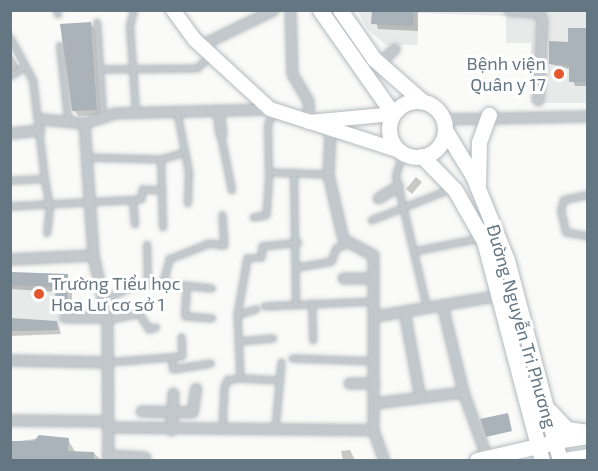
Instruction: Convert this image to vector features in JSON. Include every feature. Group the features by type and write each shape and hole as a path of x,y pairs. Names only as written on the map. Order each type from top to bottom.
{"main road":[{"path":"320,10 393,114"},
{"path":"340,10 379,63 422,101 444,124 438,147 422,156 402,152 389,131 393,114 405,103 422,101"},
{"path":"478,188 479,142 489,115"},
{"name":"Đường Nguyễn Tri Phương","path":"444,124 478,188 507,260 560,460"},
{"name":"Đường Nguyễn Tri Phương","path":"422,156 453,188 483,238 501,295 542,460"},
{"path":"518,451 529,432 528,403"},
{"path":"546,406 567,429 588,432"},
{"path":"482,459 556,442"}],"street":[{"path":"173,10 206,50 273,110"},
{"path":"241,10 245,22"},
{"path":"206,50 245,22 273,10"},
{"path":"290,10 292,74 308,101 309,122"},
{"path":"509,10 538,11 542,20 538,100"},
{"path":"379,63 394,49"},
{"path":"218,110 220,134"},
{"path":"41,119 68,117 84,123 103,115 136,112 273,110 330,132 402,152"},
{"path":"309,122 393,114"},
{"path":"444,124 489,115 588,116"},
{"path":"84,123 87,202 93,255 104,300 106,319 108,458 145,457"},
{"path":"10,133 39,130"},
{"path":"330,132 328,174 343,240 373,255 374,430 384,460"},
{"path":"378,198 398,186"},
{"path":"10,259 93,255"},
{"path":"343,278 373,278"},
{"path":"375,316 501,295"},
{"path":"442,305 482,459"},
{"path":"404,311 420,398"},
{"path":"65,317 106,319"},
{"path":"10,360 107,363"},
{"path":"349,383 374,382"},
{"path":"140,429 142,408 172,413 192,412 196,388"},
{"path":"374,403 463,392"},
{"path":"171,430 173,393"},
{"path":"10,420 108,424 140,429 171,430 275,428 374,430"},
{"path":"556,442 588,437"},
{"path":"564,460 587,459"}],"lane":[{"path":"134,10 132,71 136,112"},
{"path":"97,22 103,115"},
{"path":"10,37 23,68 33,80 41,119 39,130 50,206 47,233"},
{"path":"60,45 68,117"},
{"path":"101,69 132,71 197,68 206,50"},
{"path":"10,76 23,68"},
{"path":"177,110 185,152 188,203"},
{"path":"253,217 266,215 268,125 273,110"},
{"path":"220,134 232,190"},
{"path":"84,157 161,159 185,152"},
{"path":"402,152 398,186 427,307"},
{"path":"161,159 163,226"},
{"path":"268,171 328,174"},
{"path":"294,172 298,242 296,303"},
{"path":"10,181 45,179"},
{"path":"371,220 453,188"},
{"path":"10,206 50,206 133,200 141,199 142,189 162,190"},
{"path":"588,195 564,200 561,210 566,232 588,236"},
{"path":"133,200 135,224"},
{"path":"163,284 169,259 209,243 224,245 222,215"},
{"path":"414,250 483,238"},
{"path":"240,378 237,315 247,258 261,258 262,246 298,242"},
{"path":"298,267 332,261 336,248 350,243"},
{"path":"147,244 148,284"},
{"path":"104,300 148,284 212,288"},
{"path":"187,286 184,316 212,318"},
{"path":"264,306 374,301"},
{"path":"312,303 313,340"},
{"path":"237,315 256,309"},
{"path":"106,319 139,313 149,329 156,327"},
{"path":"107,363 182,356 181,337"},
{"path":"239,340 273,338"},
{"path":"172,357 173,369 211,363"},
{"path":"292,358 374,362"},
{"path":"275,428 281,362"},
{"path":"222,429 227,380 240,378 280,380"}],"shaded area":[{"name":"Bệnh viện Quân y 17","path":"358,11 587,11 587,103 530,103 531,43 506,43 506,16 417,13 418,45 386,45 367,29"},
{"name":"Trường Tiểu học Hoa Lư cơ sở 1","path":"11,272 68,274 66,322 60,322 60,330 11,331"}],"building":[{"path":"372,10 414,10 413,26 371,24"},
{"path":"91,22 97,110 72,111 60,24"},
{"path":"568,28 588,28 588,82 569,82 569,65 549,64 549,41 568,42"},
{"path":"10,272 68,274 67,310 56,314 55,287 10,285"},
{"path":"10,318 57,321 57,330 10,331"},
{"path":"508,413 512,431 486,437 480,419"},
{"path":"39,435 69,438 68,451 94,452 94,460 10,460 10,441 34,441"}],"place":[{"name":"Bệnh viện Quân y 17","path":"559,74"},
{"name":"Trường Tiểu học Hoa Lư cơ sở 1","path":"39,294"}]}
